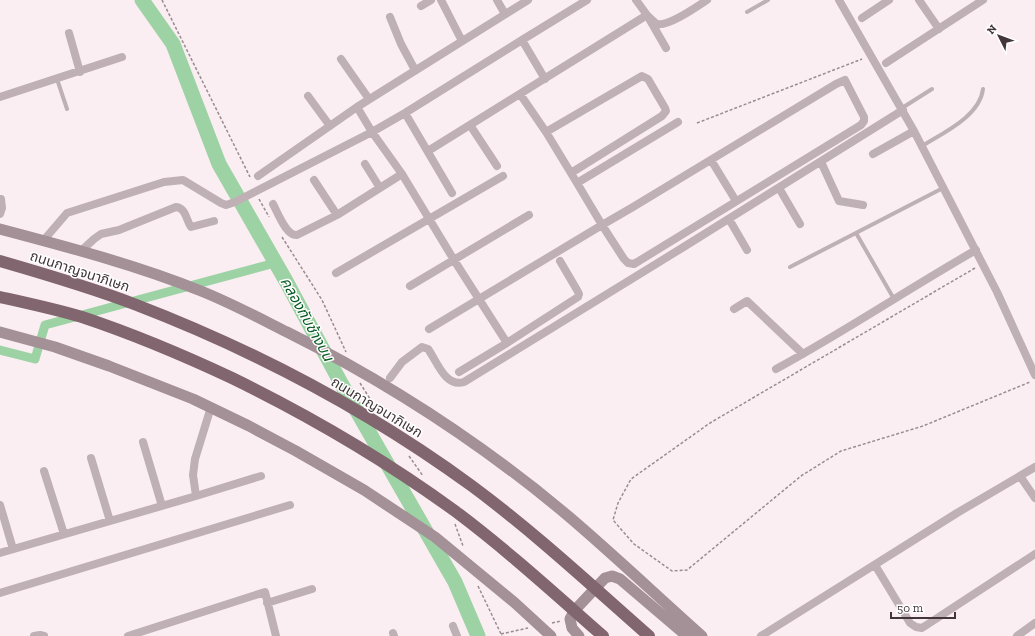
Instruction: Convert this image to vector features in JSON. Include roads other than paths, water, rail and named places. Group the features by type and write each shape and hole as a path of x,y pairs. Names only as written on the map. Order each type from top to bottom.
{"highway":[{"name":"ถนนกาญจนาภิเษก","path":"0,261 99,291 221,340 293,375 366,416 472,486 552,551 646,633"},
{"path":"0,297 81,317 124,332 194,361 280,402 385,463 461,516 534,574 602,635"}],"main road":[{"path":"0,230 81,251 156,275 202,292 237,307 367,374 448,425 566,514 702,636"},
{"path":"0,332 55,347 109,366 211,407 296,451 364,490 435,537 515,603 551,636"},
{"path":"579,636 572,628 570,619 574,611 605,578 612,576 620,578 689,636"}],"street":[{"path":"421,6 431,0"},
{"path":"441,0 462,41"},
{"path":"497,0 505,14"},
{"path":"254,178 369,99 528,0"},
{"path":"43,241 68,213 164,182 183,180 221,203 226,204 235,202 372,132 587,0"},
{"path":"636,0 647,15 666,48"},
{"path":"647,15 657,24 662,24 680,17 707,0"},
{"path":"839,0 922,146 1005,308 1035,375"},
{"path":"862,18 889,0"},
{"path":"919,0 939,29"},
{"path":"886,63 983,0"},
{"path":"428,150 546,79 647,15"},
{"path":"390,17 401,44 415,70"},
{"path":"69,33 80,72"},
{"path":"522,40 546,79"},
{"path":"0,97 122,58"},
{"path":"341,59 369,99"},
{"path":"546,132 642,76 648,79 665,108 666,111 662,116 571,173"},
{"path":"429,329 602,225 634,207 844,80 864,117 864,122 634,264 628,263 624,260 602,225 577,184 546,132 520,94"},
{"path":"308,96 330,126"},
{"path":"357,107 372,132 402,174 430,218 454,260 507,343"},
{"path":"390,378 402,362 422,347 428,349 450,381 458,384 464,382 779,188 902,109"},
{"path":"405,113 428,150 452,194"},
{"path":"577,184 678,122"},
{"path":"470,125 497,166"},
{"path":"873,154 914,131"},
{"path":"711,160 736,201"},
{"path":"820,162 839,200 842,202 863,205"},
{"path":"365,164 380,188"},
{"path":"273,204 288,231 294,236 337,215 402,174"},
{"path":"336,273 503,176"},
{"path":"314,180 337,215"},
{"path":"779,188 800,224"},
{"path":"0,214 2,208 1,199"},
{"path":"81,251 101,234 119,230 176,207 180,207 182,209 191,227 214,221"},
{"path":"410,286 529,215"},
{"path":"729,219 747,250"},
{"path":"776,369 976,250"},
{"path":"459,372 578,297 579,294 577,290 560,261"},
{"path":"734,309 748,301 803,354"},
{"path":"196,496 193,475 195,458 211,407"},
{"path":"143,442 162,506"},
{"path":"91,458 110,521"},
{"path":"761,636 957,513 1035,467"},
{"path":"44,471 64,534"},
{"path":"0,553 261,476"},
{"path":"1020,476 1035,498"},
{"path":"0,505 13,549"},
{"path":"0,593 290,505"},
{"path":"875,565 910,623 916,628 922,628 1035,554"},
{"path":"267,603 312,589"},
{"path":"128,636 265,592 276,636"},
{"path":"1017,636 1035,623"},
{"path":"453,626 457,636"},
{"path":"34,636 44,636"}],"lane":[{"path":"747,12 768,0"},
{"path":"57,79 67,108"},
{"path":"902,109 932,89"},
{"path":"922,146 956,124 973,110 981,99 983,89"},
{"path":"790,267 943,188"},
{"path":"856,233 894,298"}],"waterway":[{"name":"คลองทับช้างบน","path":"142,0 173,44 219,164 286,281 342,385 455,582 478,636"},
{"path":"0,350 35,359 45,325 275,263"}]}
